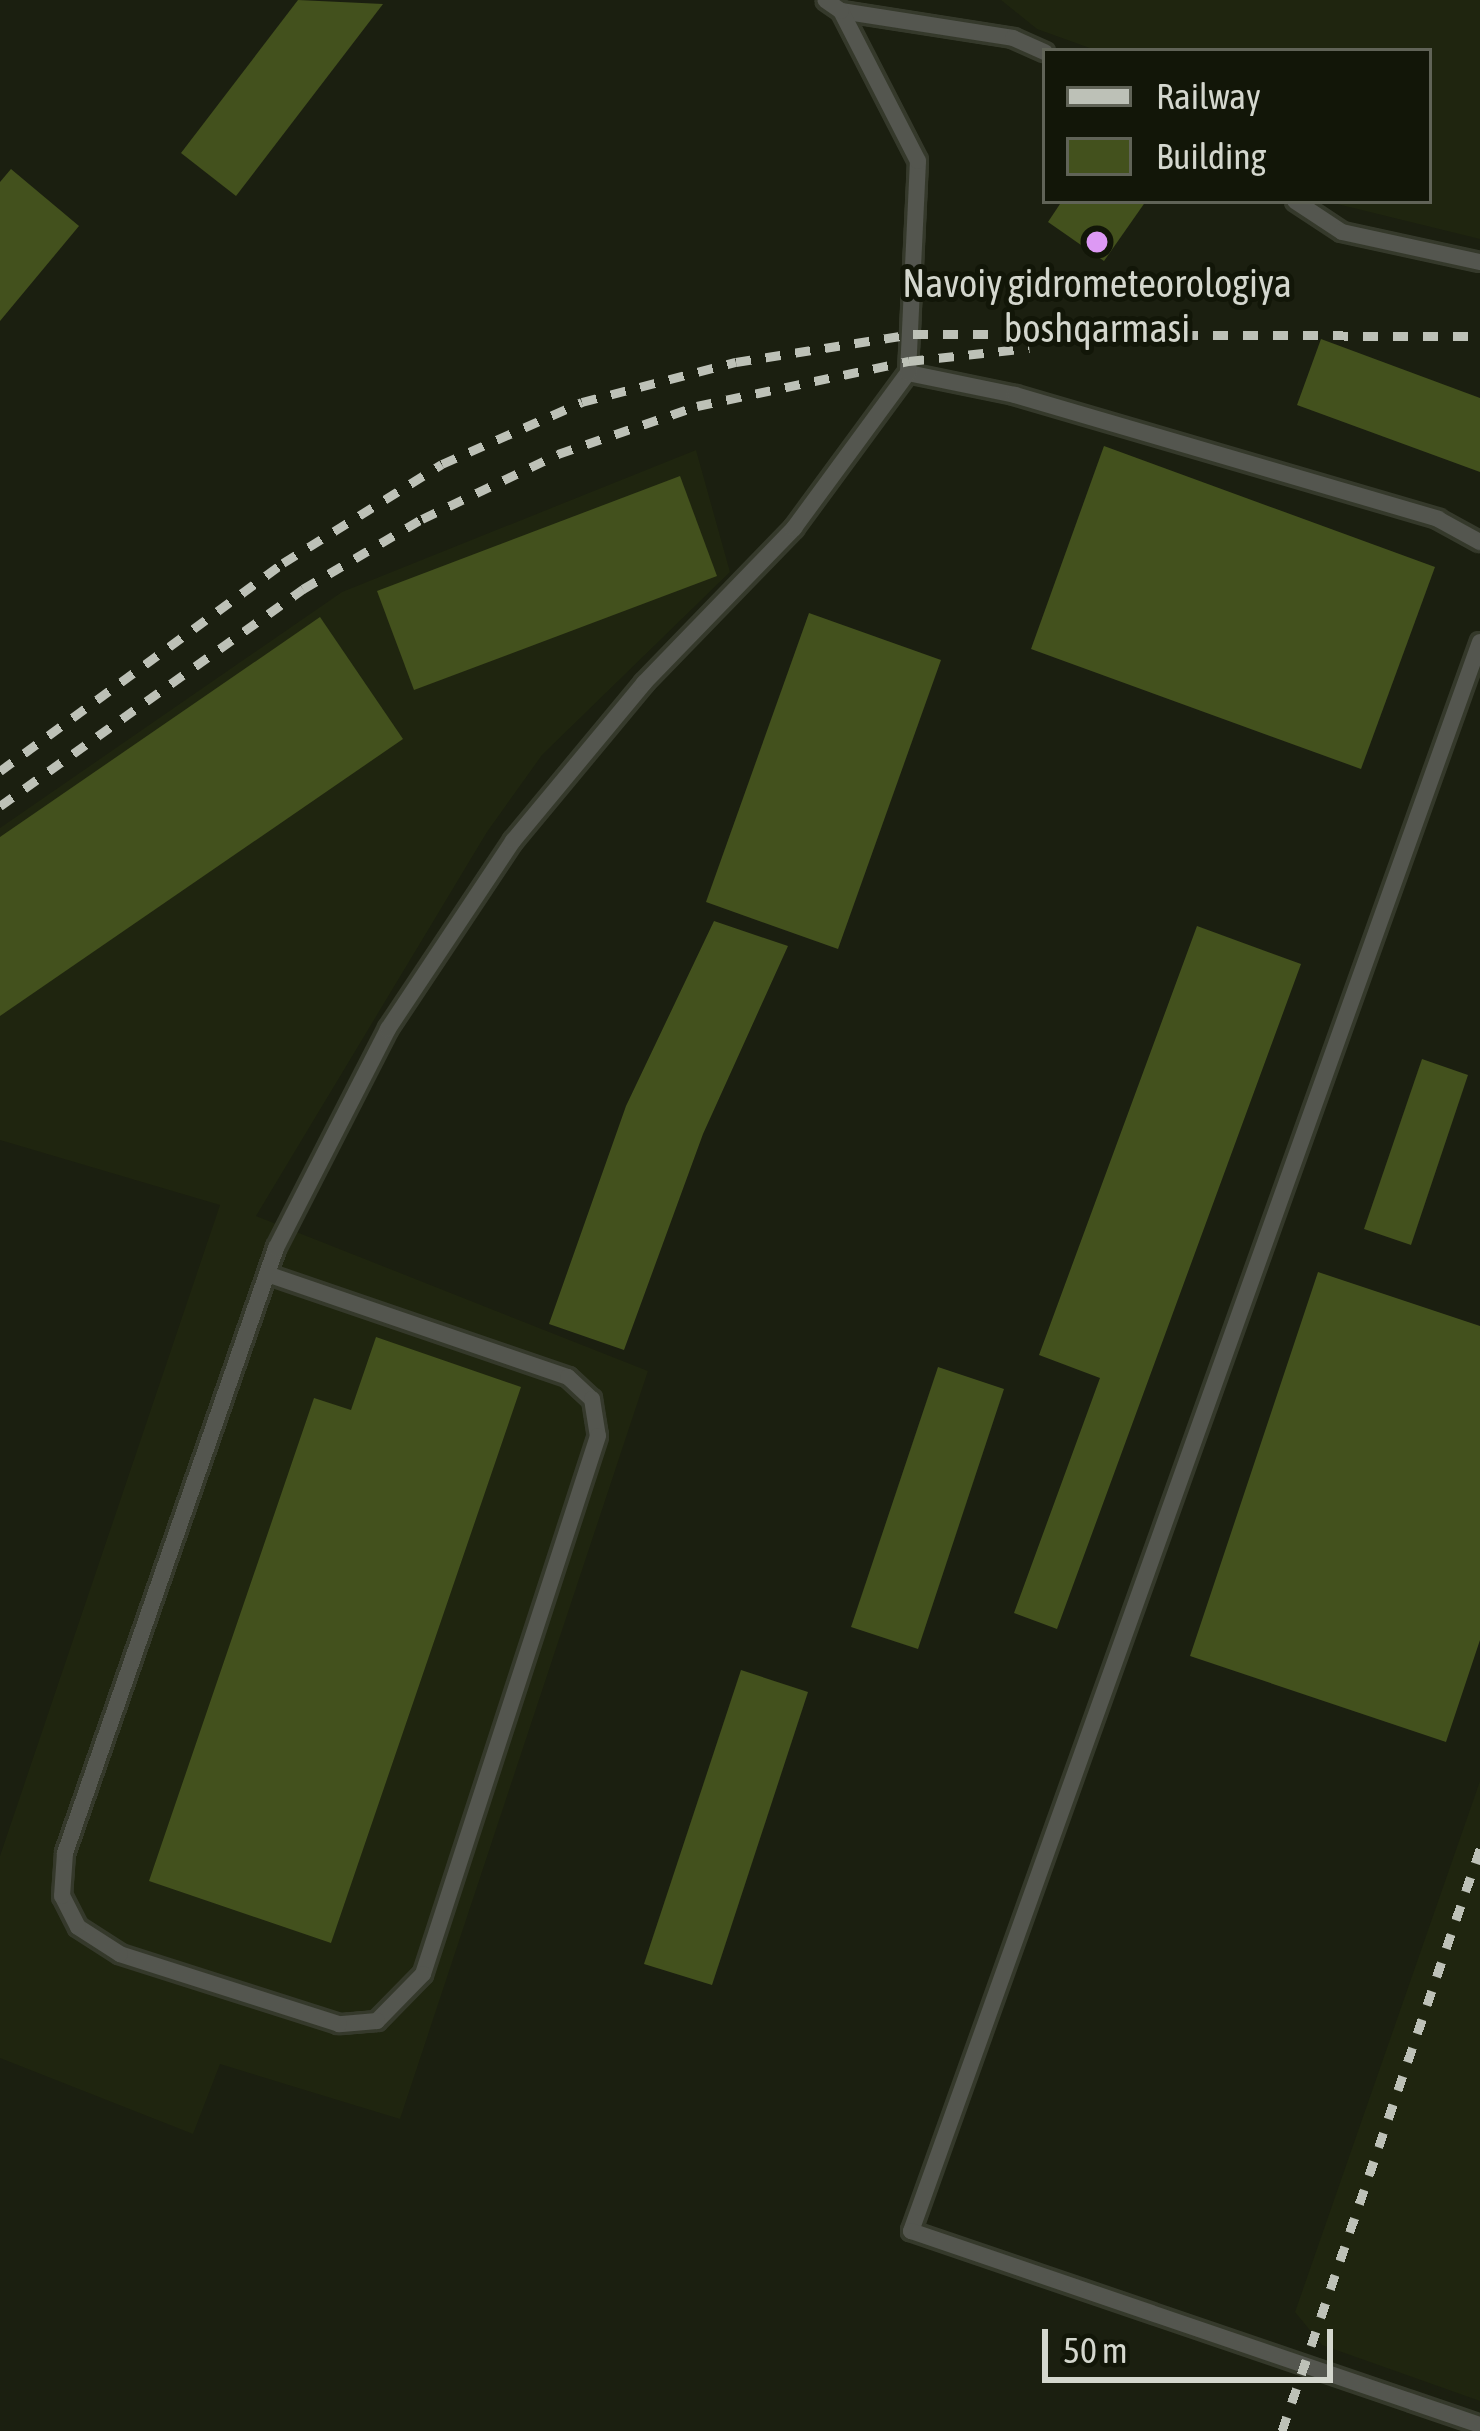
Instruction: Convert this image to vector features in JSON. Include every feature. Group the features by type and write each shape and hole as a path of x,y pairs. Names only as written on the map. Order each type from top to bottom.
{"lane":[{"path":"833,6 1012,38 1042,51"},
{"path":"267,1274 549,1368 592,1399 598,1436 423,1974 377,2021 339,2024 120,1954 78,1927 62,1896 65,1853 267,1274 388,1029 512,841 644,683 794,528 908,373 918,161 833,6"},
{"path":"1299,204 1342,232 1480,262"},
{"path":"908,373 1015,395 1415,512 1480,542"},
{"path":"1480,642 910,2231 1480,2425"}],"shaded area":[{"path":"1001,0 1480,0 1480,239 1337,204 1432,204 1432,48 1090,48 1037,29"},
{"path":"696,450 730,572 542,755 487,832 256,1216 648,1371 400,2119 220,2064 193,2134 0,2058 0,1856 220,1205 0,1140 0,828 342,592"},
{"path":"1480,1781 1480,2401 1322,2345 1295,2312"}],"building":[{"path":"298,0 383,4 236,196 181,153"},
{"path":"11,169 79,226 0,321 0,182"},
{"name":"Navoiy gidrometeorologiya boshqarmasi","path":"1060,204 1144,204 1104,261 1048,222"},
{"path":"1321,339 1480,398 1480,472 1297,405"},
{"path":"1104,446 1435,567 1361,769 1031,649"},
{"path":"680,476 717,576 414,690 377,591"},
{"path":"809,613 941,660 838,949 706,902"},
{"path":"320,617 403,739 0,1016 0,837"},
{"path":"714,921 788,946 703,1134 624,1350 549,1324 626,1106"},
{"path":"1197,926 1301,964 1057,1629 1014,1613 1100,1378 1039,1355"},
{"path":"1422,1059 1468,1075 1411,1245 1364,1229"},
{"path":"1318,1272 1480,1326 1480,1640 1446,1742 1190,1656"},
{"path":"376,1337 521,1387 331,1943 149,1881 314,1398 351,1410"},
{"path":"938,1367 1004,1389 918,1649 851,1627"},
{"path":"741,1670 808,1692 712,1985 644,1964"}],"railway":[{"path":"0,771 283,563 442,464 582,402 736,362 913,334 1480,336"},
{"path":"0,806 303,589 422,519 558,454 697,406 909,361 1029,348"},
{"path":"1282,2431 1480,1849"}],"place":[{"name":"Navoiy gidrometeorologiya boshqarmasi","path":"1097,242"}]}
